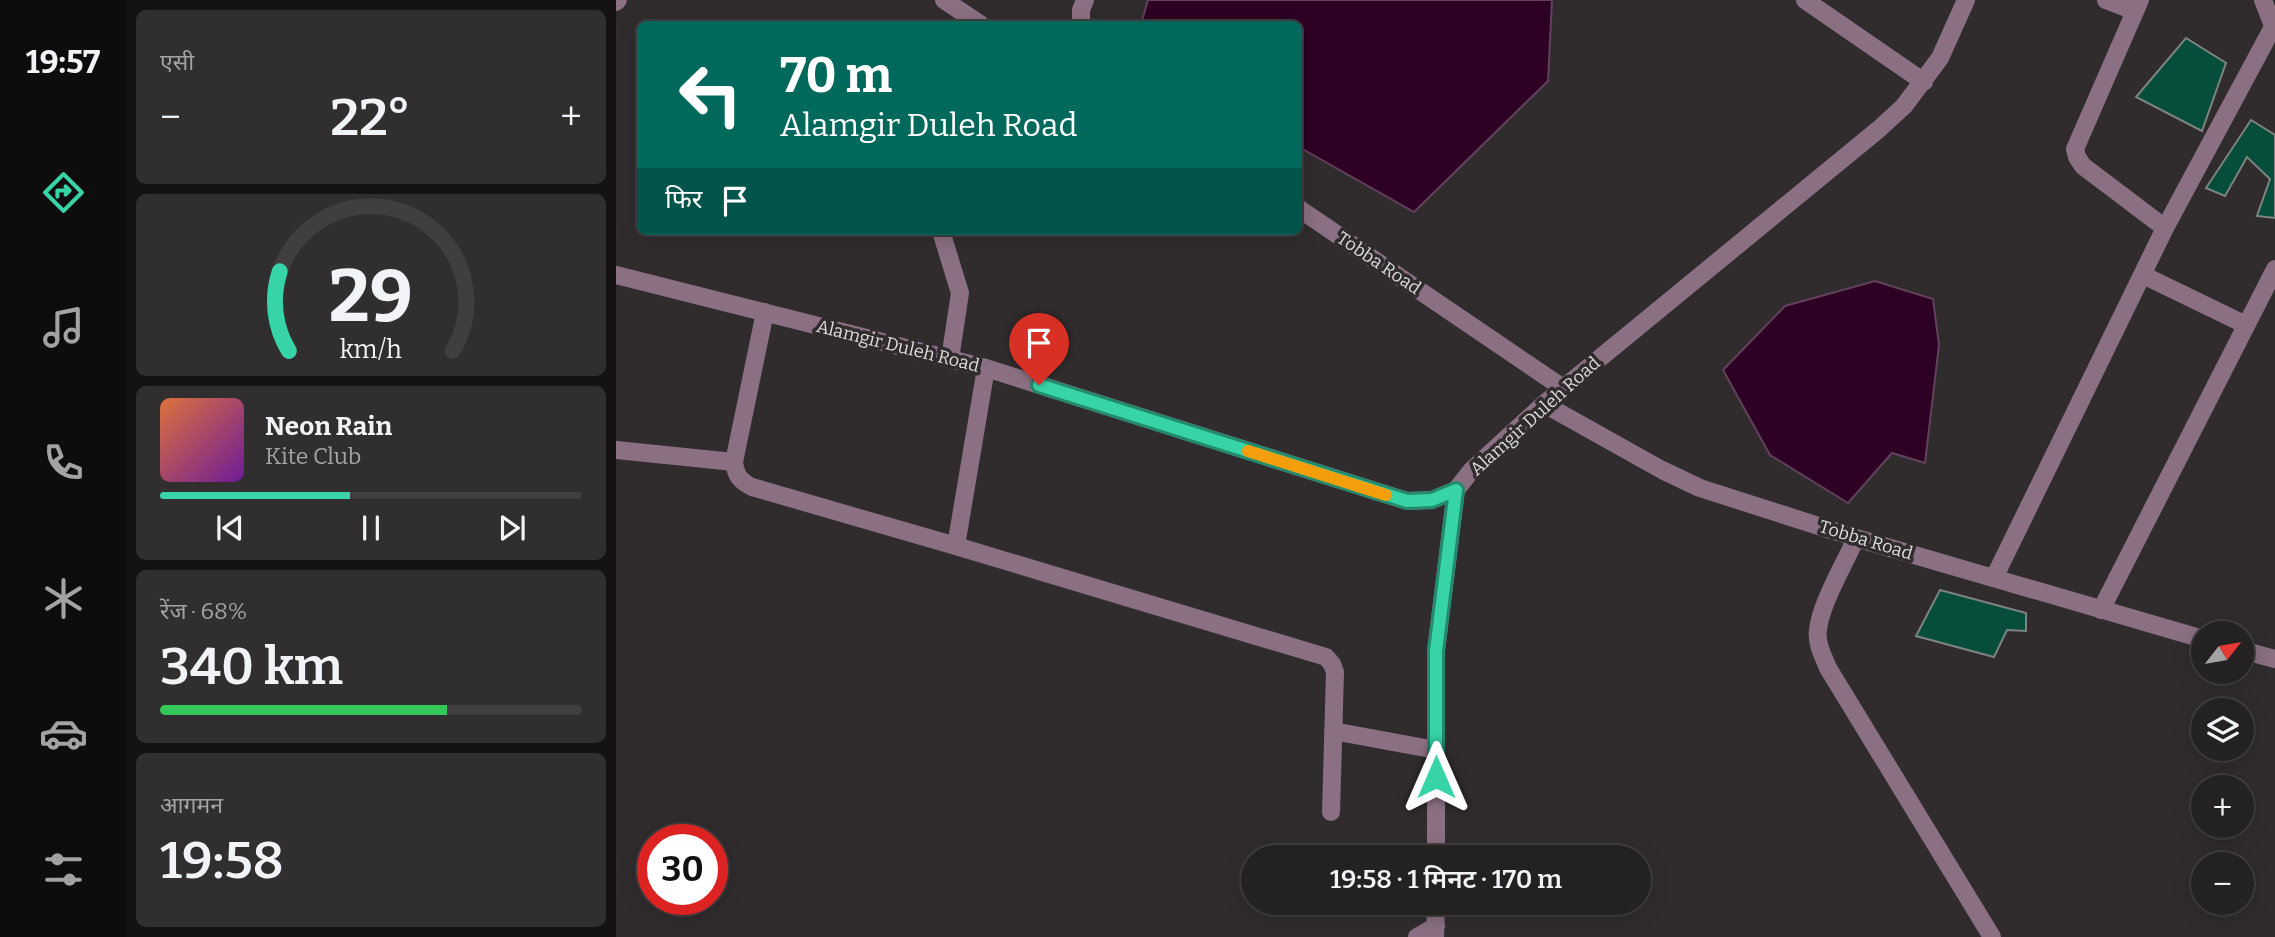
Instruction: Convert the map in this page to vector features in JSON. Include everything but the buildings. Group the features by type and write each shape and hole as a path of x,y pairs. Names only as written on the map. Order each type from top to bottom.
{"street":[{"path":"944,0 976,21"},
{"path":"1081,21 1085,0"},
{"path":"1805,0 1924,82"},
{"name":"Alamgir Duleh Road","path":"616,275 986,368 1407,501 1432,500 1456,490 1471,471 1544,404 1904,106 1940,58 1966,0"},
{"path":"2106,0 2137,5 2075,149 2077,157 2083,166 2165,228"},
{"path":"1994,578 2165,228 2274,29 2263,0"},
{"name":"Tobba Road","path":"1302,211 1563,388"},
{"path":"942,235 960,293 950,359"},
{"path":"2101,610 2275,269"},
{"path":"2143,275 2246,325"},
{"path":"765,312 734,462 741,482 1325,657 1335,672 1331,812"},
{"path":"956,546 986,368"},
{"name":"Tobba Road","path":"1544,404 1662,470 1700,488 1856,538 2191,636"},
{"path":"616,450 734,462"},
{"path":"1436,845 1436,651 1456,490"},
{"path":"1856,538 1821,615 1817,632 1821,651 1828,668 1992,937"},
{"path":"2254,653 2275,659"},
{"path":"1333,731 1436,750"},
{"path":"1417,937 1436,932"}],"shaded area":[{"path":"1148,0 1552,0 1548,81 1414,212 1302,149 1302,21 1142,21"},
{"path":"1875,281 1933,299 1939,345 1925,463 1892,453 1848,503 1770,455 1723,370 1785,306"}],"slow traffic":[{"path":"1248,451 1386,495"}],"route":[{"path":"1039,385 1407,501 1432,500 1456,490 1436,651 1436,777"}]}
